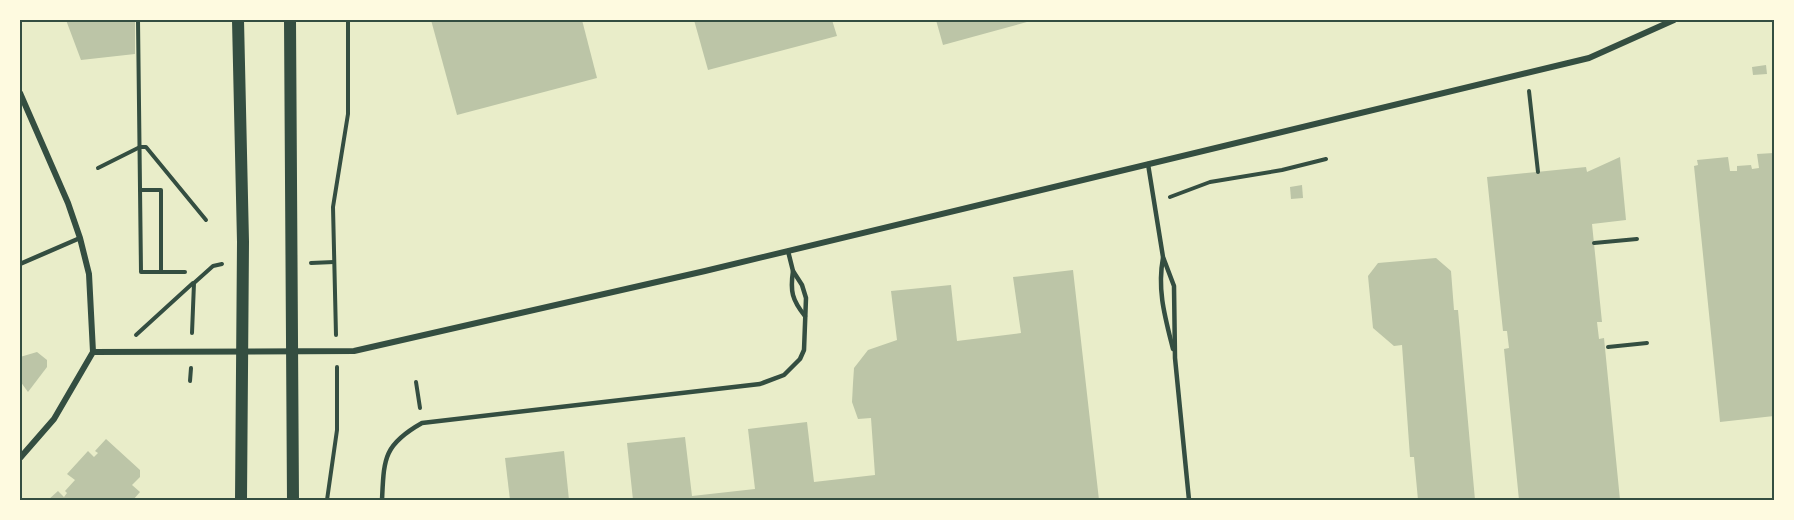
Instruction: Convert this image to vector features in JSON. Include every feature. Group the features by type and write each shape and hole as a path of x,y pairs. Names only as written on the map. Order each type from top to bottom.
{"main road":[{"path":"237,20 243,242 240,501"},
{"path":"290,20 294,353 293,501"}],"street":[{"path":"93,352 354,351 788,251 1589,58 1674,20"},
{"path":"20,93 68,203 80,238 89,274 93,352 54,419 20,458"}],"lane":[{"path":"1148,164 1163,257 1174,286 1175,358 1189,501"},
{"path":"20,264 80,238"},
{"path":"382,501 388,450 405,433 422,423 773,381 784,375 800,359 807,338 804,290 793,271 788,251"},
{"path":"1163,257 1160,279 1161,301 1175,358"},
{"path":"793,271 790,288 793,301 805,316"}],"path":[{"path":"138,20 141,272 185,272"},
{"path":"336,327 333,207 348,114 348,20"},
{"path":"1527,73 1538,172"},
{"path":"98,168 140,147 146,147 206,220"},
{"path":"1154,201 1185,193 1210,182 1282,170 1326,159"},
{"path":"140,190 161,190 161,272"},
{"path":"1594,243 1637,239"},
{"path":"308,263 334,262"},
{"path":"118,352 207,270 221,264"},
{"path":"192,328 194,283"},
{"path":"1608,347 1647,343"},
{"path":"190,381 191,371"},
{"path":"327,501 337,430 337,378"},
{"path":"416,382 422,423"}],"building":[{"path":"66,20 135,20 135,54 81,60"},
{"path":"431,20 582,20 597,78 457,115"},
{"path":"694,20 832,20 837,36 708,70"},
{"path":"936,20 1034,20 943,45"},
{"path":"1766,65 1767,74 1753,75 1752,67"},
{"path":"1774,153 1774,416 1720,422 1694,166 1698,165 1697,160 1728,157 1730,171 1737,171 1737,166 1751,165 1752,169 1759,168 1757,154"},
{"path":"1620,157 1626,220 1592,224 1602,322 1597,322 1599,339 1604,338 1620,500 1519,500 1504,349 1509,348 1507,331 1503,331 1487,177 1586,167 1587,172"},
{"path":"1302,185 1303,198 1291,199 1290,187"},
{"path":"1436,258 1451,271 1454,310 1458,310 1475,500 1418,500 1414,457 1410,457 1402,345 1394,346 1373,328 1368,276 1378,263"},
{"path":"1073,270 1099,500 633,500 627,443 685,437 692,496 755,489 748,429 807,422 814,482 875,475 871,418 858,419 852,402 854,368 868,350 897,340 891,291 951,285 957,341 1021,333 1013,277"},
{"path":"37,352 47,360 47,367 28,392 20,381 20,357"},
{"path":"106,439 140,470 140,477 132,485 140,492 133,500 48,500 58,491 64,497 67,493 65,491 75,480 67,474 88,451 94,457 98,453 95,451"},
{"path":"564,451 569,500 510,500 505,458"}]}
